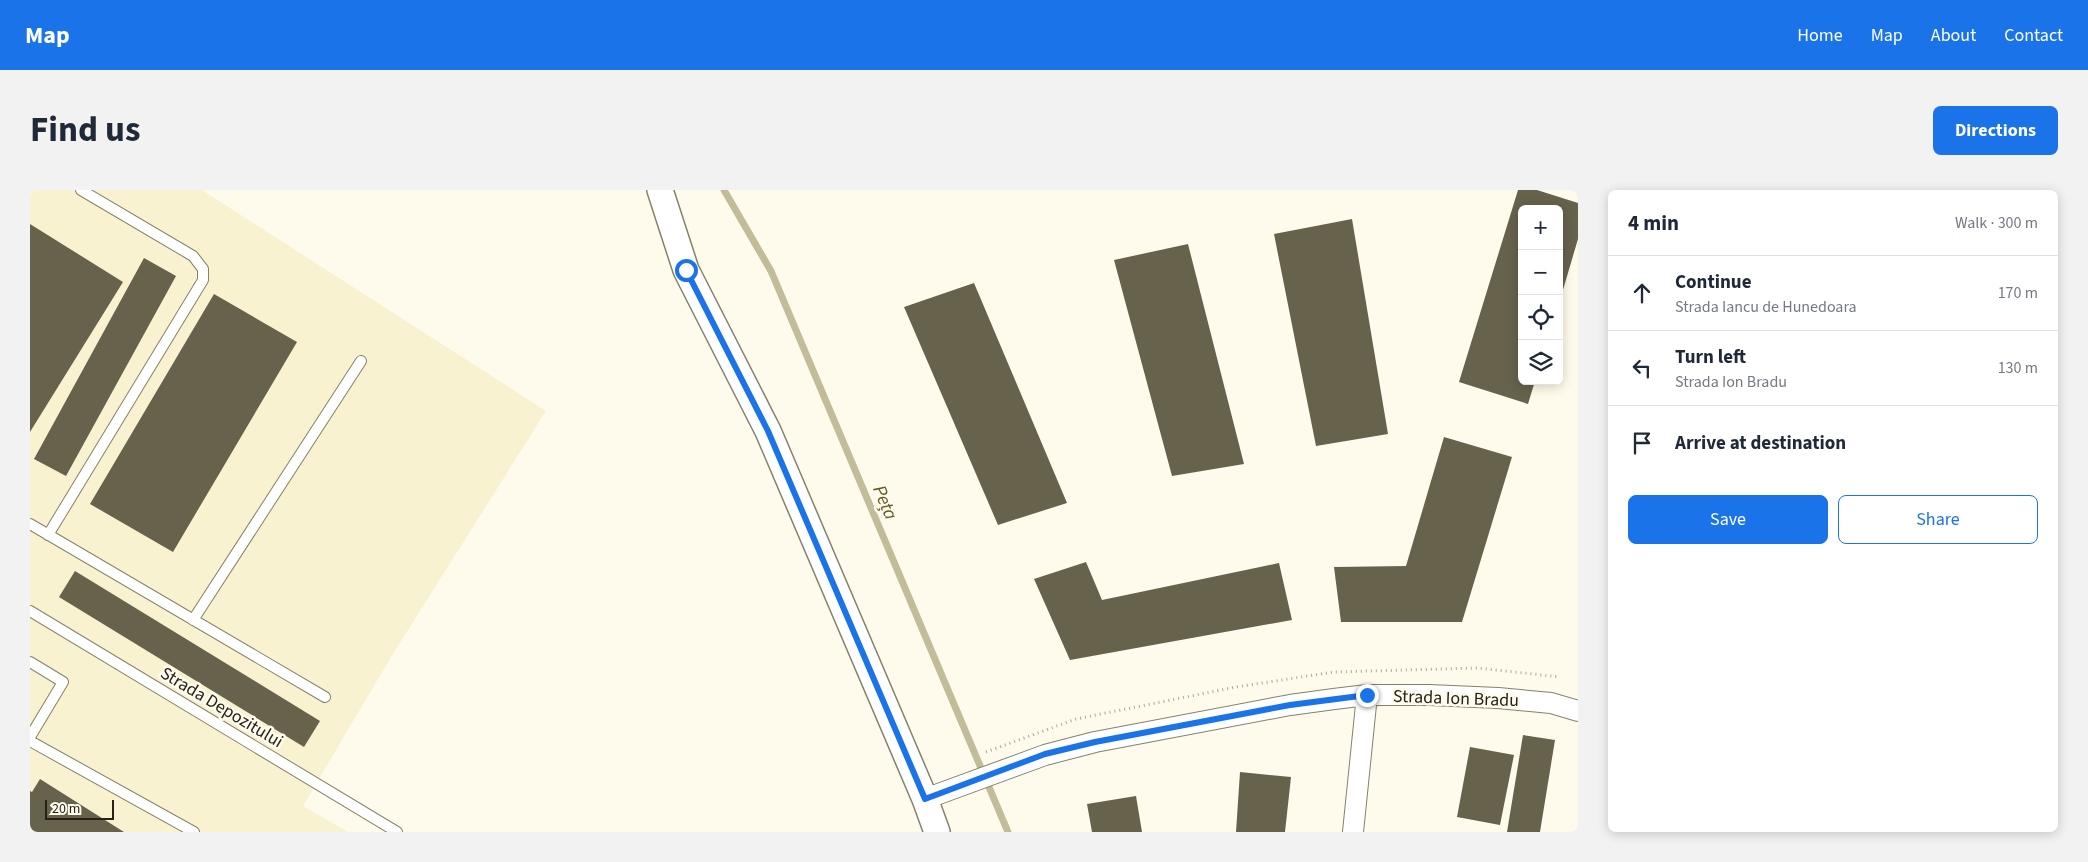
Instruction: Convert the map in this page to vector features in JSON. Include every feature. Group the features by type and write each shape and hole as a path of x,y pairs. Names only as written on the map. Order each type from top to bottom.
{"street":[{"path":"660,190 686,270 768,431 935,795 937,832"},
{"path":"1353,832 1367,695"},
{"name":"Strada Ion Bradu","path":"935,795 1045,754 1095,742 1290,705 1367,695 1430,695 1551,703 1578,711"}],"lane":[{"path":"48,535 203,280 203,269 193,256 81,190"},
{"path":"193,620 361,361"},
{"path":"32,528 48,535 325,697"},
{"name":"Strada Depozitului","path":"30,611 397,832"},
{"path":"30,662 63,682 30,739 194,832"}],"shaded area":[{"path":"30,190 202,190 546,411 391,657 303,806 348,832 30,832"}],"building":[{"path":"1518,190 1537,190 1578,203 1578,239 1563,290 1563,205 1518,205 1518,385 1534,385 1528,404 1459,382"},
{"path":"1352,219 1388,434 1316,446 1274,234"},
{"path":"30,224 123,282 30,432"},
{"path":"1188,244 1244,464 1172,476 1114,260"},
{"path":"144,258 176,276 66,476 34,459"},
{"path":"974,283 1067,503 998,525 904,307"},
{"path":"214,294 297,342 173,552 90,504"},
{"path":"1444,437 1512,457 1462,622 1341,622 1334,567 1406,566"},
{"path":"1086,562 1102,600 1279,563 1292,620 1070,660 1034,579"},
{"path":"75,571 320,721 304,747 59,597"},
{"path":"1523,735 1555,740 1540,832 1507,832"},
{"path":"1470,747 1514,755 1500,825 1457,817"},
{"path":"1240,772 1291,777 1285,832 1236,832"},
{"path":"40,779 124,832 30,832 30,791 32,792"},
{"path":"1136,796 1142,832 1092,832 1087,804"}],"waterway":[{"name":"Peța","path":"724,190 771,271 1008,832"}],"route":[{"path":"686,270 768,431 925,799 1045,754 1095,742 1290,705 1367,695"}]}
